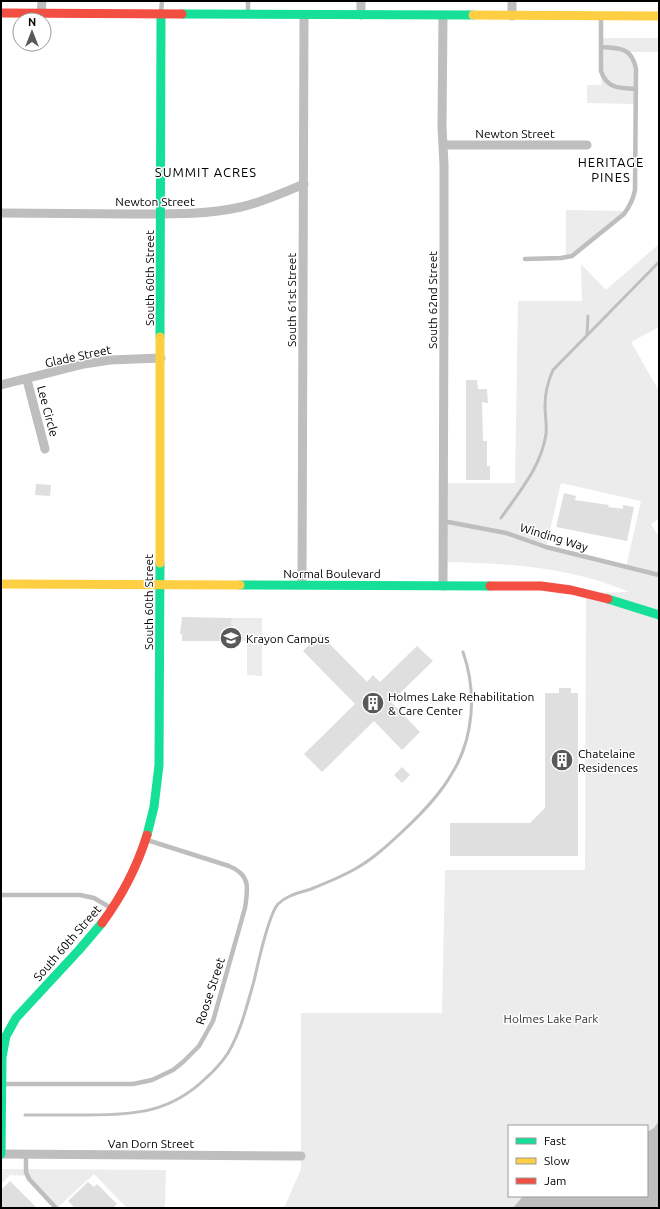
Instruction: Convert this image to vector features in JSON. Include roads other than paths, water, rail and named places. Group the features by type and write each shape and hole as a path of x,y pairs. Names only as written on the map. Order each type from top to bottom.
{"main road":[{"path":"1,13 12,13"},
{"path":"52,13 659,16"},
{"name":"South 60th Street","path":"1,1154 1,1084 3,1047 7,1033 12,1024 94,932 112,909 130,876 146,839 155,803 158,777 160,584 161,14"},
{"name":"Normal Boulevard","path":"1,584 527,586 567,589 604,597 659,615"}],"street":[{"path":"41,12 42,1"},
{"path":"361,1 361,15"},
{"path":"512,1 512,16"},
{"name":"South 61st Street","path":"302,585 304,15"},
{"name":"South 62nd Street","path":"443,16 442,145 444,164 444,586"},
{"name":"Newton Street","path":"442,145 587,145"},
{"name":"Newton Street","path":"1,213 195,214 242,207 304,184"},
{"name":"Glade Street","path":"1,386 84,364 110,360 161,358"},
{"name":"Lee Circle","path":"27,380 45,449"},
{"name":"Van Dorn Street","path":"1,1154 301,1156"}],"lane":[{"name":"South 60th Street","path":"161,14 162,1"},
{"path":"248,1 248,14"},
{"path":"601,16 601,71 606,81 616,88 636,88"},
{"path":"525,259 561,258 572,256 624,214 630,207 633,199 635,190 636,69 632,57 623,49 601,48"},
{"name":"Winding Way","path":"443,521 506,533 546,547 659,575"},
{"name":"Roose Street","path":"1,1084 133,1084 163,1076 182,1062 199,1046 213,1021 245,908 248,886 244,877 236,869 146,839"},
{"path":"1,895 87,896 100,900 112,909"},
{"path":"26,1154 26,1172 29,1179 56,1208"}],"waterway":[{"path":"501,518 529,478 540,457 546,434 546,392 553,370 659,262"},
{"path":"587,335 588,316"},
{"path":"25,1115 104,1115 136,1113 151,1110 179,1099 192,1090 215,1069 233,1045 240,1027 254,981 267,929 274,910 278,904 289,896 328,882 362,865 386,847 423,811 441,790 451,775 465,746 471,715 470,683 463,652"}],"place":[{"name":"Krayon Campus","path":"231,638"},
{"name":"Holmes Lake Rehabilitation & Care Center","path":"373,703"},
{"name":"Chatelaine Residences","path":"562,760"}],"district":[{"name":"HERITAGE PINES","path":"611,170"},
{"name":"SUMMIT ACRES","path":"206,172"}],"park label":[{"name":"Holmes Lake Park","path":"551,1018"}]}
